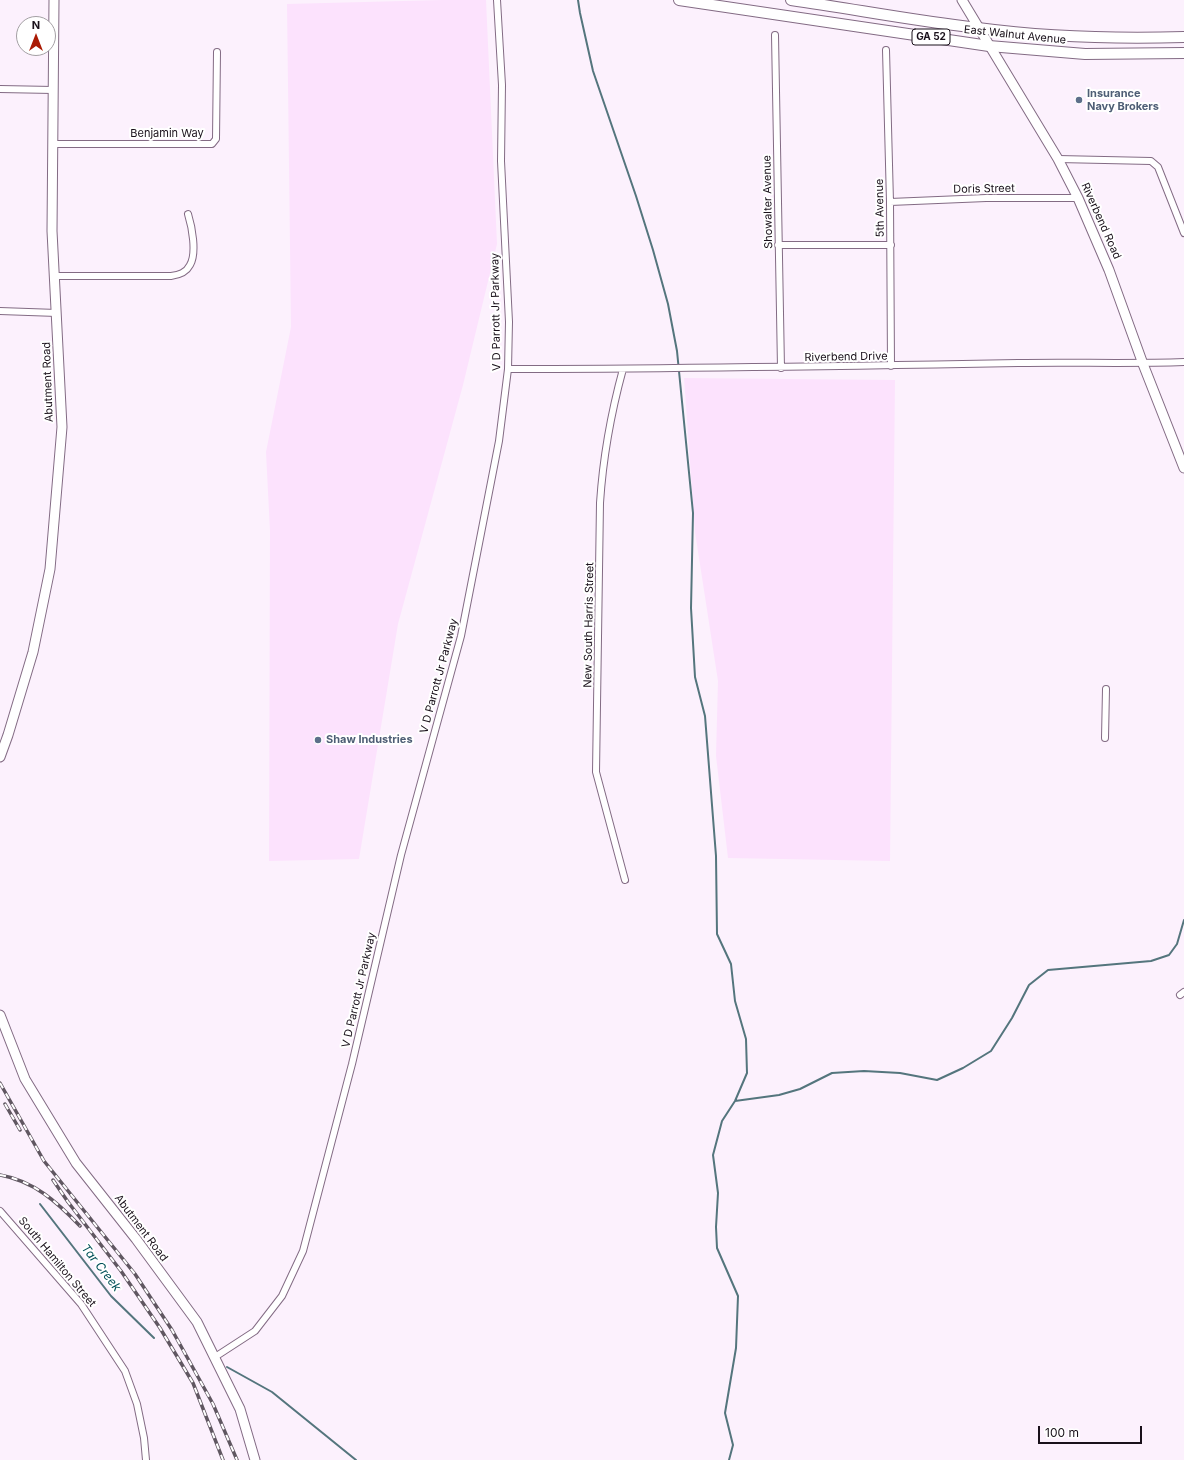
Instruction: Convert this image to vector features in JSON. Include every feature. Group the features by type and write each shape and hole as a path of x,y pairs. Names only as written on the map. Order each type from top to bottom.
{"main road":[{"name":"Abutment Road","path":"0,756 8,736 33,652 50,569 62,427 52,231 54,0"},
{"name":"East Walnut Avenue","path":"679,0 989,46 1084,54 1184,53"},
{"name":"East Walnut Avenue","path":"792,0 978,28 1077,37 1184,37"},
{"name":"Riverbend Road","path":"962,0 1058,160 1078,198 1109,270 1143,364 1184,468"},
{"name":"Abutment Road","path":"0,1015 25,1079 76,1163 136,1239 196,1322 240,1409 255,1460"}],"street":[{"name":"V D Parrott Jr Parkway","path":"215,1357 255,1331 282,1296 303,1251 352,1064 401,855 461,636 499,441 508,369 509,322 502,162 502,85 497,0"},
{"name":"Showalter Avenue","path":"774,35 781,368"},
{"name":"5th Avenue","path":"886,50 891,245 891,366"},
{"name":"Benjamin Way","path":"53,144 212,144 216,139 217,52"},
{"path":"0,89 53,90"},
{"path":"1058,160 1151,161 1158,166 1184,232"},
{"name":"Doris Street","path":"890,202 986,198 1078,198"},
{"path":"54,276 171,276 182,273 187,270 192,260 192,230 188,214"},
{"path":"778,245 891,245"},
{"path":"0,310 57,313"},
{"name":"Riverbend Drive","path":"508,369 781,368 1074,362 1143,364 1184,362"},
{"name":"New South Harris Street","path":"623,369 613,408 602,472 600,503 596,772 625,880"},
{"path":"1105,738 1106,689"},
{"name":"South Hamilton Street","path":"0,1211 81,1304 125,1371 137,1404 144,1438 146,1460"}],"shaded area":[{"path":"486,0 497,244 463,385 398,624 359,859 269,861 270,531 266,452 291,327 287,4"},
{"path":"684,378 895,380 890,861 728,858 716,756 718,681 695,532"}],"waterway":[{"path":"578,0 593,71 653,250 668,304 677,351 693,513 691,608 695,677 705,716 716,856 717,934 731,964 735,1001 746,1039 747,1073 735,1101 722,1121 713,1155 718,1193 716,1227 717,1248 738,1296 736,1348 725,1413 733,1445 729,1460"},
{"path":"735,1101 779,1095 800,1089 832,1073 864,1071 900,1073 937,1080 963,1068 991,1051 1012,1018 1029,985 1048,970 1151,961 1169,955 1177,944 1184,920"},
{"name":"Tar Creek","path":"40,1204 111,1296 154,1338"},
{"name":"Tar Creek","path":"227,1367 272,1392 356,1460"}],"railway":[{"path":"0,1083 44,1161 135,1274 172,1330 213,1404 237,1460"},
{"path":"5,1104 20,1130"},
{"path":"0,1175 24,1182 34,1187 54,1201 80,1226"},
{"path":"53,1180 121,1271 160,1328 193,1383 223,1460"}],"place":[{"name":"Insurance Navy Brokers","path":"1079,100"},
{"name":"Shaw Industries","path":"318,740"}]}
